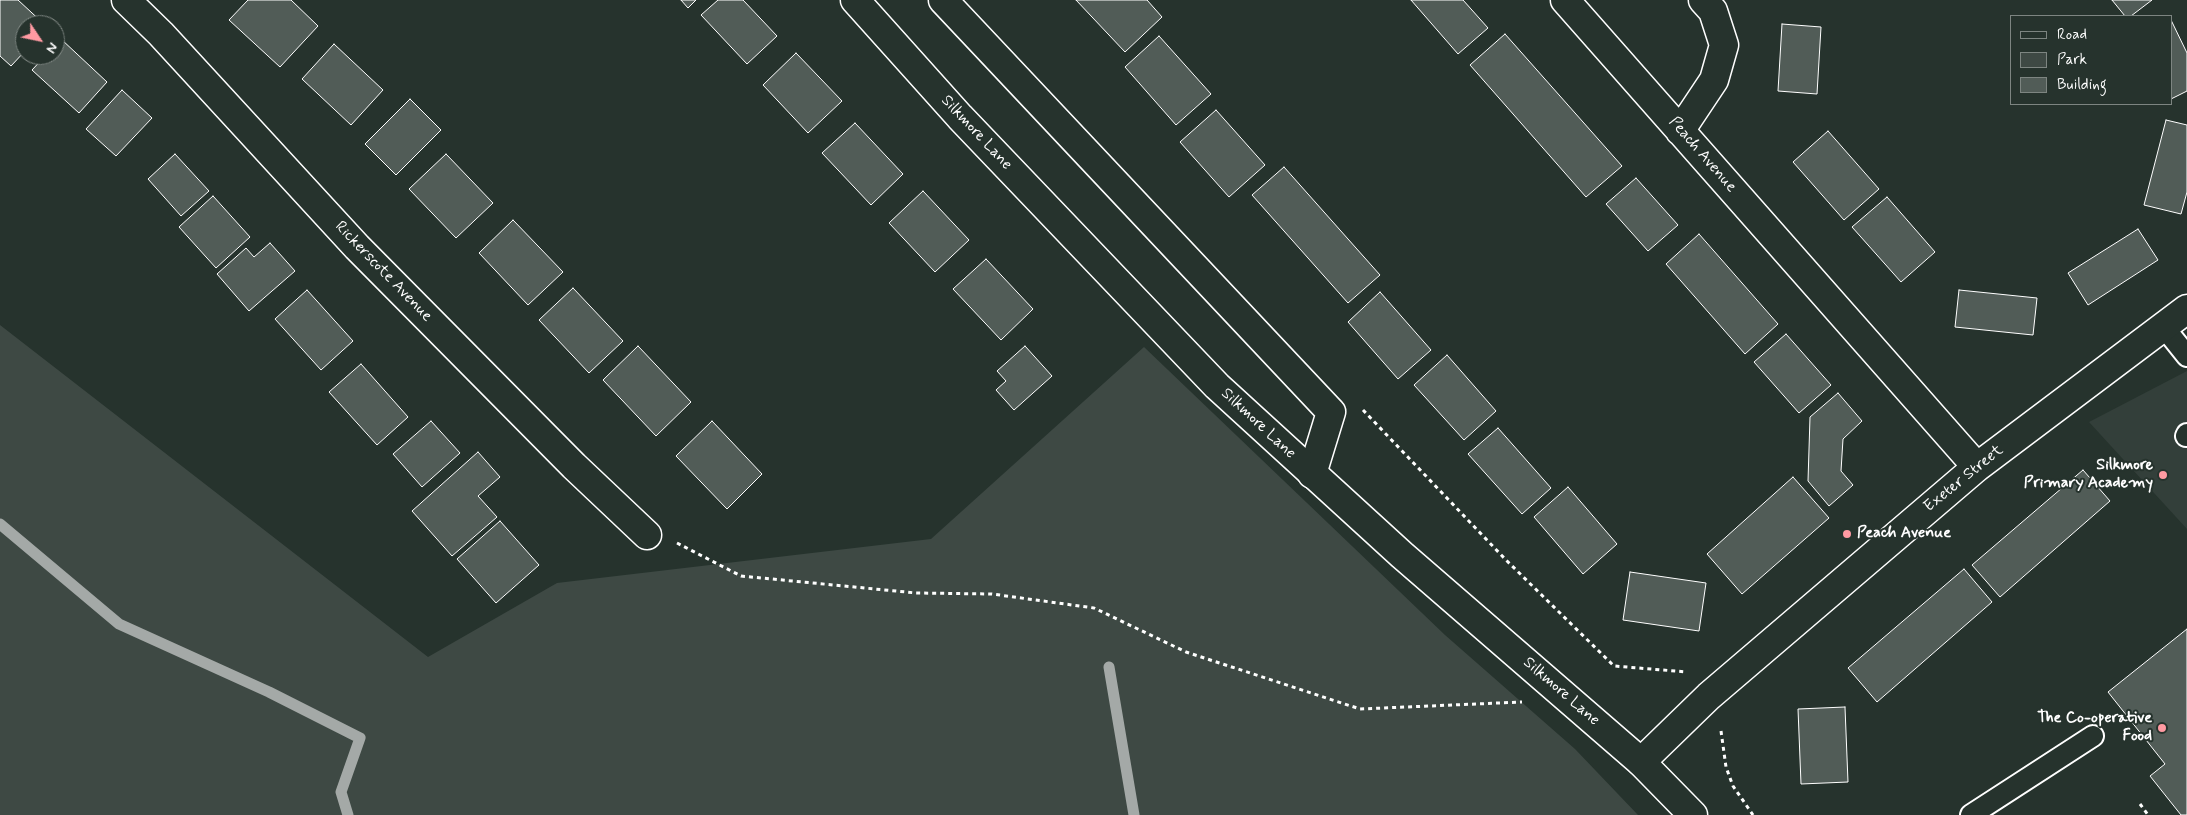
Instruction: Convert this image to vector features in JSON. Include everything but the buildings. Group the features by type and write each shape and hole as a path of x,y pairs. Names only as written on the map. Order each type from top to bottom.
{"street":[{"name":"Rickerscote Avenue","path":"126,0 161,34 357,247 574,466 648,536"},
{"name":"Silkmore Lane","path":"855,0 960,118 1217,386 1402,555 1641,762 1693,815"},
{"path":"943,0 1331,412 1312,474"},
{"path":"1680,131 1714,80 1724,45 1712,11 1703,0"},
{"name":"Peach Avenue","path":"1577,4 1680,131 1977,467"},
{"name":"Exeter Street","path":"1641,762 1709,696 1977,467 2163,326 2187,310"}],"lane":[{"path":"2163,326 2187,356"},
{"path":"1971,815 2093,736"}],"path":[{"path":"648,536 680,543 741,576 916,593 992,594 1094,608 1186,652 1360,709 1570,700"},
{"path":"1720,727 1726,767 1733,786 1753,815"},
{"path":"2140,804 2148,815"}],"shaded area":[{"name":"Silkmore Primary Academy","path":"2187,371 2187,529 2089,422"}],"green space":[{"path":"0,325 428,657 557,583 931,539 1144,347 1445,635 1575,749 1638,815 0,815"}],"waterway":[{"path":"0,524 119,624 269,692 360,738 341,792 348,815"},
{"path":"1109,667 1134,815"}],"place":[{"name":"Silkmore Primary Academy","path":"2163,475"},
{"name":"Peach Avenue","path":"1847,534"},
{"name":"The Co-operative Food","path":"2162,728"}]}
